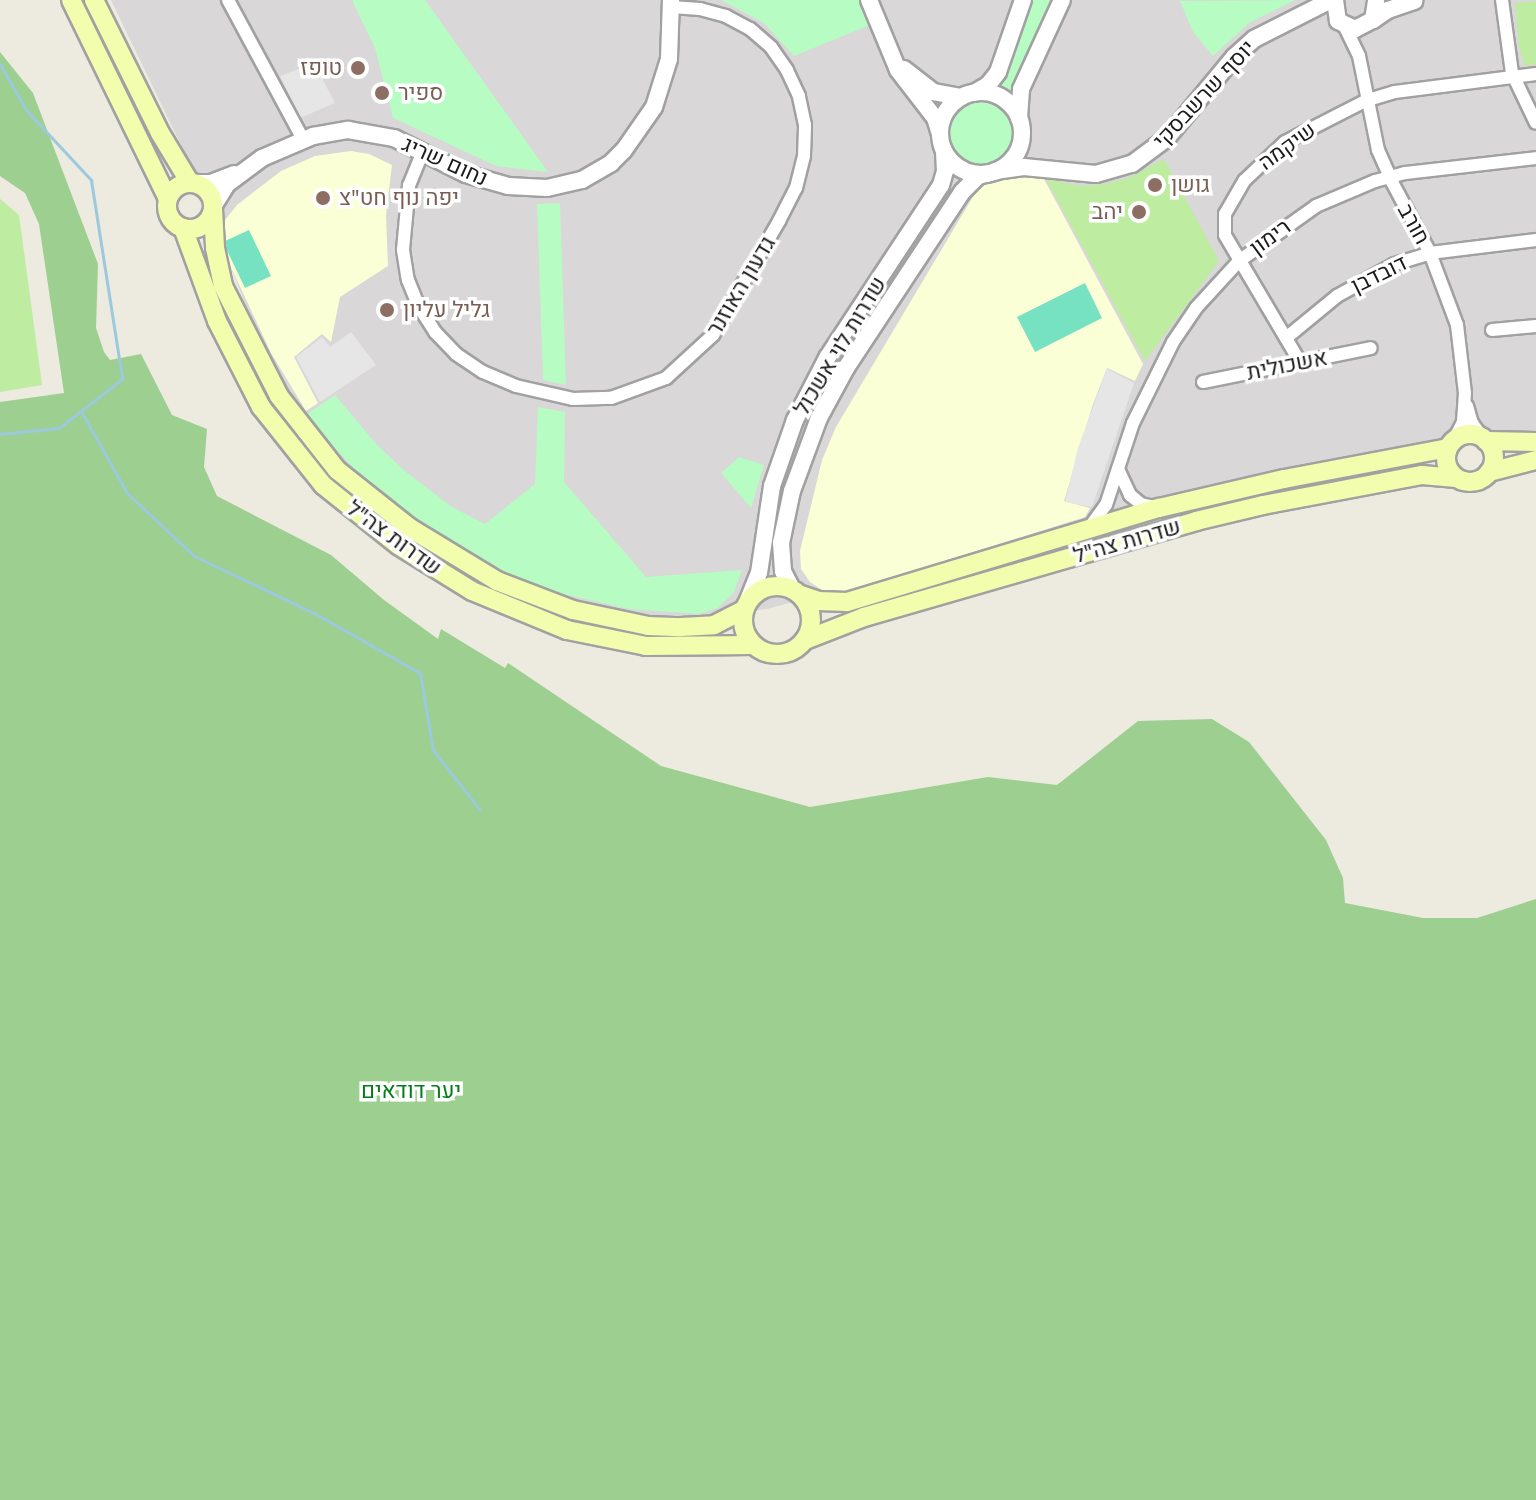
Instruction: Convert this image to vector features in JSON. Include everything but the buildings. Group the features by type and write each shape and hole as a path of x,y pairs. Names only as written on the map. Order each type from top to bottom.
{"main road":[{"path":"71,0 168,199 170,217 183,228 204,224 213,207 206,189 192,183 160,133 94,0"},
{"path":"168,199 176,187 192,183"},
{"name":"שדרות צה\"ל","path":"213,207 215,248 223,286 279,396 337,470 410,528 493,578 573,610 648,626 681,627 714,625 746,605"},
{"name":"שדרות צה\"ל","path":"183,228 217,321 261,407 323,485 398,545 472,591 567,630 646,646 753,645"},
{"path":"1536,442 1485,440 1469,434 1450,445 1447,466 1456,478 1474,482 1489,472 1536,460"},
{"path":"1485,440 1493,454 1489,472"},
{"name":"שדרות צה\"ל","path":"796,592 818,601 847,602 1165,507 1450,445"},
{"name":"שדרות צה\"ל","path":"805,640 864,617 1196,521 1278,501 1422,475 1456,478"},
{"path":"771,586 796,592 811,619 805,640 793,650 777,654 753,645 743,626 746,605 771,586"}],"street":[{"path":"228,0 303,139"},
{"path":"869,0 882,38 907,85 936,120 943,145 963,169 992,172 1015,156 1021,125 1018,101 1022,85 1062,0"},
{"path":"943,145 945,115 968,95 988,85 998,72 1023,0"},
{"path":"1333,0 1334,15 1344,26"},
{"name":"יוסף שרשבסקי","path":"992,172 1017,167 1059,172 1108,172 1144,157 1179,126 1248,43 1274,26 1333,0"},
{"path":"1371,22 1376,0"},
{"path":"1392,0 1420,1"},
{"path":"1502,0 1514,77 1536,123"},
{"path":"1301,16 1327,18 1355,29 1388,10 1420,1"},
{"name":"נחום שריג","path":"192,183 216,181 303,139 330,132 367,131 404,141 466,174 508,186 565,186 597,173 624,150 654,107 669,59 671,4"},
{"name":"גדעון האוזנר","path":"423,151 409,185 403,250 408,280 419,307 435,332 456,354 483,372 516,386 573,399 611,398 666,378 713,335 779,221 796,188 804,156 805,125 799,96 787,70 771,47 750,29 726,16 671,4"},
{"name":"חורב","path":"1359,56 1371,22"},
{"name":"חורב","path":"1344,26 1359,56 1365,101 1389,176 1430,253 1457,325 1472,423 1485,440"},
{"path":"882,38 900,64 924,87 942,96 999,96 1014,108 1034,156 1059,172"},
{"name":"שיקמה","path":"1300,362 1227,240 1223,222 1245,180 1285,142 1365,101 1395,92 1536,74"},
{"name":"שדרות לוי אשכול","path":"746,605 759,573 772,486 795,420 827,358 941,185 945,171 943,145"},
{"name":"רימון","path":"1086,530 1103,511 1152,381 1173,342 1196,308 1239,261 1316,206 1389,176 1536,158"},
{"name":"נחום שריג","path":"213,207 224,188 246,168"},
{"name":"שדרות לוי אשכול","path":"796,592 781,562 784,527 798,473 819,418 846,368 962,192 978,176 992,172"},
{"name":"דובדבן","path":"1286,338 1350,287 1395,264 1430,253 1536,240"},
{"path":"1492,330 1536,326"},
{"name":"אשכולית","path":"1203,382 1371,348"},
{"name":"חורב","path":"1450,445 1463,422 1465,393"},
{"path":"1118,469 1135,500 1146,506 1165,507"}],"shaded area":[{"path":"111,0 1536,0 1536,432 1230,483 767,609 674,620 578,601 486,570 443,546 330,454 268,362 192,168"},
{"path":"314,63 335,103 300,118 280,76"},
{"path":"351,151 369,154 392,165 386,215 388,266 340,297 331,342 322,334 294,357 318,403 306,411 271,353 222,248 221,225 237,205 281,171 315,156"},
{"path":"1023,176 1044,179 1143,364 1135,381 1107,368 1092,407 1064,501 1090,508 1085,517 849,591 822,590 810,582 801,569 800,551 822,460 836,427 982,185"},
{"path":"351,332 376,365 320,402 296,357 322,337 330,347"},
{"path":"1107,369 1134,383 1092,507 1065,502 1078,448"}],"green space":[{"path":"352,0 425,0 548,172 496,166 393,118 375,48"},
{"path":"721,0 862,0 870,25 794,56 764,23"},
{"path":"1028,0 1054,0 1013,94 994,87"},
{"path":"1295,0 1249,23 1213,56 1193,32 1180,1"},
{"path":"1536,1 1536,64 1525,66 1519,47 1515,3"},
{"name":"יער דודאים","path":"0,52 33,93 98,264 96,328 104,352 110,360 141,354 172,415 207,429 204,467 217,496 331,555 384,600 438,639 441,629 505,668 508,663 661,766 810,807 988,777 1057,785 1138,721 1212,719 1249,742 1326,840 1343,878 1345,903 1423,918 1477,918 1536,899 1536,1500 0,1500 0,402 64,393 39,224 25,193 0,176"},
{"path":"974,100 988,100 1000,105 1009,114 1014,133 1012,146 1005,157 988,166 974,166 962,161 953,152 948,140 948,126 953,114 962,105"},
{"path":"1164,159 1219,261 1145,361 1046,179 1080,186 1104,184 1128,178"},
{"path":"0,199 19,215 42,385 0,392"},
{"path":"560,203 566,385 543,380 537,204"},
{"path":"249,230 271,276 245,288 223,242"},
{"path":"1085,283 1102,318 1035,352 1017,317"},
{"path":"335,395 377,445 406,472 452,507 485,524 535,484 538,407 565,412 564,482 646,577 742,570 734,592 718,608 698,614 629,609 550,591 474,560 438,539 370,485 338,452 307,414"},
{"path":"739,457 764,465 751,508 721,473"}],"waterway":[{"path":"0,64 26,110 91,180 122,379 59,428 0,434"},
{"path":"81,411 127,493 194,556 314,613 420,673 433,750 480,810"}],"place":[{"name":"טופז","path":"358,68"},
{"name":"ספיר","path":"382,93"},
{"name":"גושן","path":"1155,185"},
{"name":"יפה נוף חט\"צ","path":"323,198"},
{"name":"יהב","path":"1139,212"},
{"name":"גליל עליון","path":"387,310"}]}
